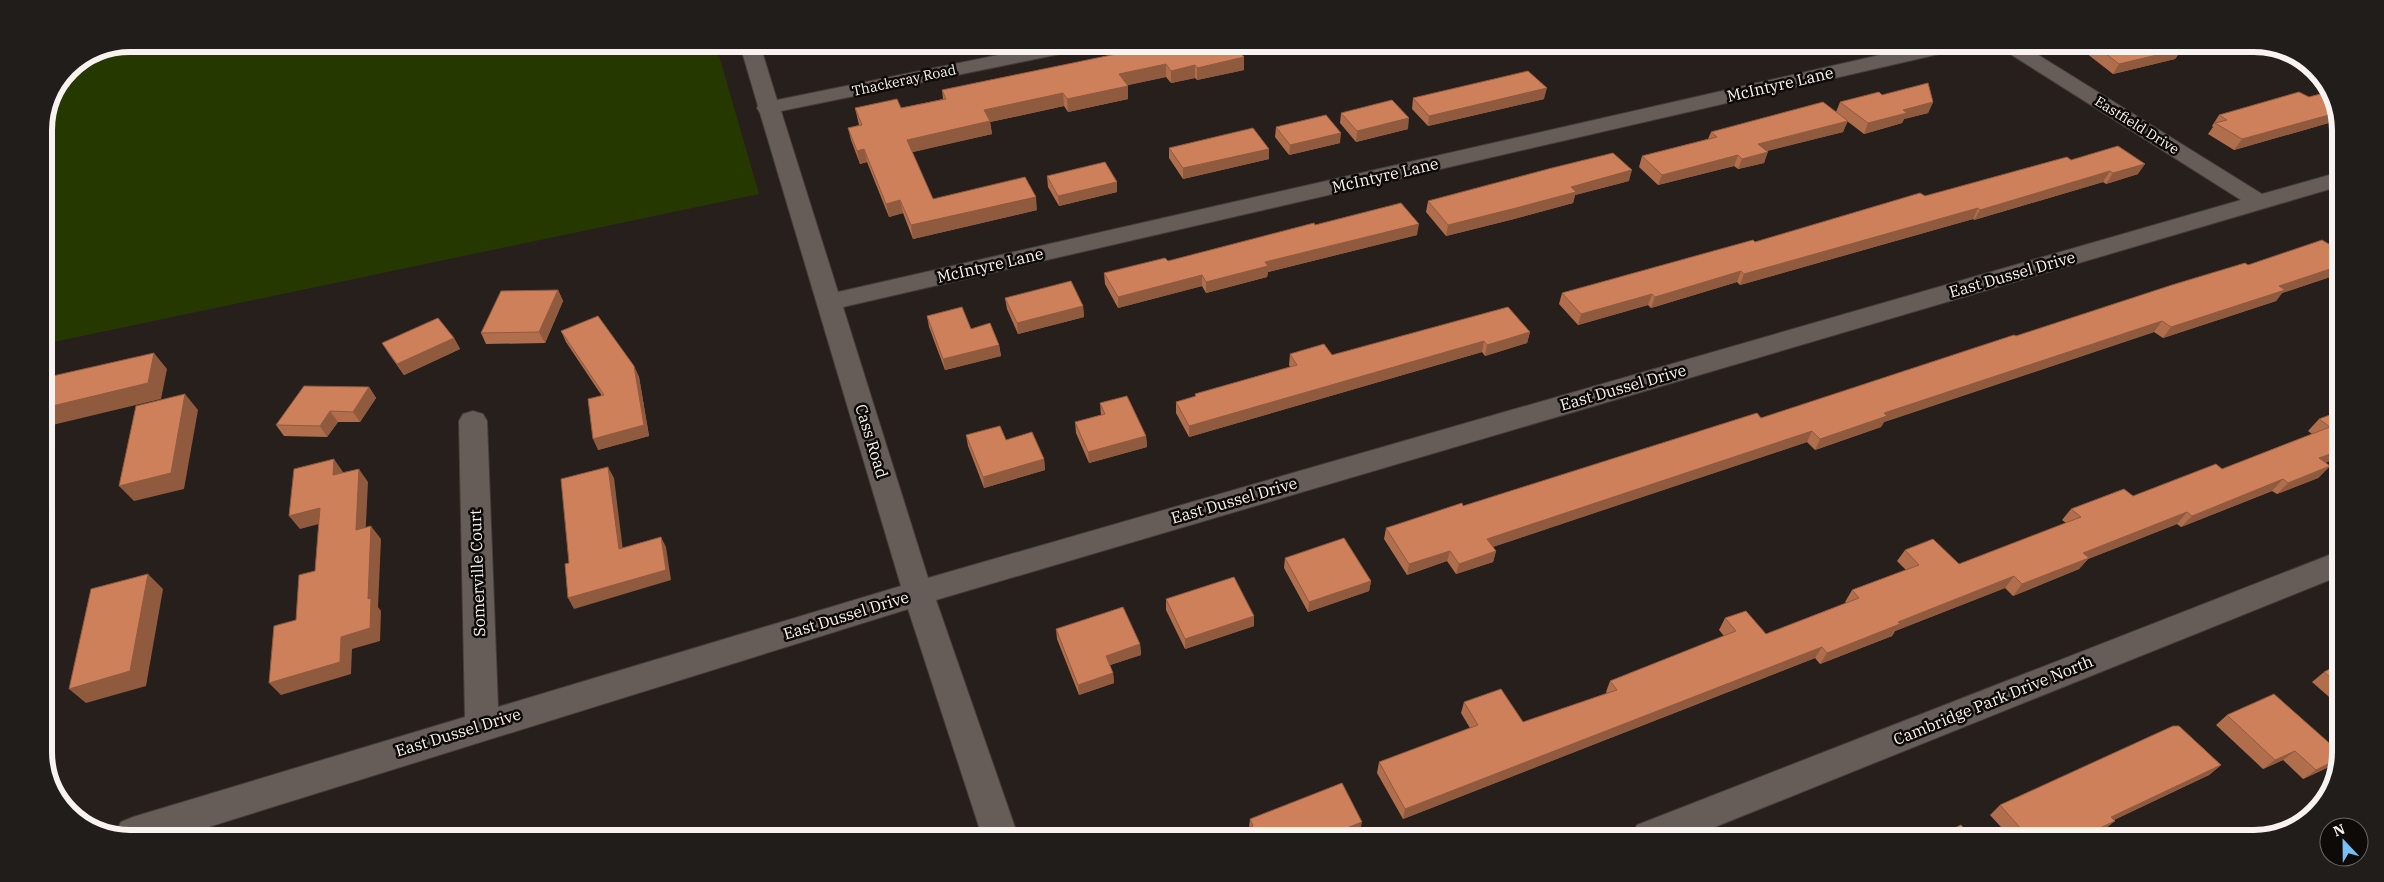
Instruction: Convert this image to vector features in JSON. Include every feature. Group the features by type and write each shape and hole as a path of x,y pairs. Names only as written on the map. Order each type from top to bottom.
{"street":[{"name":"Cass Road","path":"752,52 767,108 830,302 918,592 998,830"},
{"name":"Thackeray Road","path":"767,108 1041,52"},
{"name":"McIntyre Lane","path":"830,302 1923,52"},
{"name":"Eastfield Drive","path":"2020,52 2260,202"},
{"name":"East Dussel Drive","path":"146,830 918,592 2331,182"},
{"name":"Somerville Court","path":"473,421 482,725"},
{"name":"Cambridge Park Drive North","path":"1667,830 2332,566"}],"green space":[{"path":"130,52 718,52 759,194 52,342 52,130 54,115 58,100 75,75 100,58 115,54"}],"building":[{"path":"1126,52 1240,52 1244,57 1197,68 1195,65 1171,71 1166,64 1119,74 1128,86 1067,99 1063,93 984,110 990,121 907,140 933,199 1025,177 1036,197 911,225 900,200 886,204 864,149 857,151 848,128 862,125 855,108 897,99 901,108 946,99 942,90"},
{"path":"2104,52 2169,52 2119,64"},
{"path":"1528,71 1547,88 1429,116 1413,98"},
{"path":"1928,83 1933,102 1903,110 1907,113 1868,123 1840,102 1879,92 1882,95"},
{"path":"2299,92 2309,97 2322,93 2330,115 2242,139 2215,123 2227,120 2219,115"},
{"path":"1392,100 1409,118 1357,131 1341,113"},
{"path":"1823,102 1848,121 1758,144 1768,152 1742,159 1738,155 1662,175 1642,156 1717,137 1711,132"},
{"path":"1326,115 1341,133 1290,145 1276,127"},
{"path":"1253,128 1269,149 1183,168 1169,148"},
{"path":"2118,146 2145,164 2113,173 2110,171 1980,210 1978,208 1744,274 1741,271 1655,297 1652,294 1581,314 1562,293 1753,240 1755,242 1920,193 1925,196 2067,157 2071,160"},
{"path":"1613,153 1632,170 1571,187 1576,192 1516,208 1448,225 1428,201 1552,168"},
{"path":"1105,162 1117,182 1058,196 1047,176"},
{"path":"1401,203 1419,224 1265,262 1268,266 1206,282 1202,275 1118,297 1104,273 1165,258 1168,261 1314,223 1315,225"},
{"path":"2322,240 2331,245 2331,269 2279,286 2285,290 2171,327 2162,321 1884,413 1887,416 1820,439 1812,431 1487,539 1496,551 1459,564 1450,551 1409,564 1386,528 1462,503 1463,506 1757,413 1761,418 2172,285 2245,263 2248,265"},
{"path":"1071,281 1083,306 1017,323 1005,298"},
{"path":"558,290 539,332 481,333 501,291"},
{"path":"962,307 971,329 990,323 999,345 943,359 927,316"},
{"path":"1508,307 1530,332 1487,345 1484,341 1189,426 1176,402 1196,396 1195,394 1297,365 1290,354 1324,344 1332,355"},
{"path":"598,316 634,366 644,425 593,439 588,399 604,395 561,331"},
{"path":"438,318 454,338 397,364 382,343"},
{"path":"154,353 148,383 52,406 52,376"},
{"path":"304,386 369,387 353,412 330,411 320,426 276,425"},
{"path":"185,394 171,473 119,486 136,406"},
{"path":"1127,396 1146,436 1088,452 1075,422 1105,414 1100,403"},
{"path":"2331,414 2332,453 2319,458 2330,466 2288,483 2283,479 2192,516 2187,512 2083,553 2089,558 2022,584 2014,576 1898,622 1900,624 1827,653 1822,647 1405,809 1379,762 1478,725 1464,702 1501,689 1523,722 1617,690 1610,681 1736,631 1725,618 1746,611 1766,634 1859,598 1852,590 1919,565 1905,550 1933,539 1959,564 2081,517 2071,509 2124,489 2133,496 2216,464 2222,469 2330,427 2319,419"},
{"path":"1000,426 1006,440 1032,432 1044,459 983,477 966,435"},
{"path":"334,459 333,475 359,469 356,530 371,526 368,599 371,598 370,628 341,637 340,662 269,683 274,626 296,620 299,575 315,571 320,508 289,516 294,469"},
{"path":"608,467 619,549 661,537 666,570 568,598 565,564 569,563 561,479"},
{"path":"1344,538 1371,581 1309,602 1285,558"},
{"path":"148,574 130,671 69,689 91,589"},
{"path":"1234,577 1254,616 1185,639 1166,599"},
{"path":"1123,607 1140,644 1106,656 1113,673 1078,685 1056,629"},
{"path":"2332,668 2332,679 2324,672"},
{"path":"2274,694 2332,745 2331,763 2316,770 2295,751 2275,760 2227,715"},
{"path":"2173,726 2179,726 2221,765 2111,817 2115,821 2095,830 2022,830 2000,805"},
{"path":"1342,783 1362,822 1342,830 1243,830 1253,826 1250,819"},
{"path":"1961,825 1965,830 1951,830"}]}
